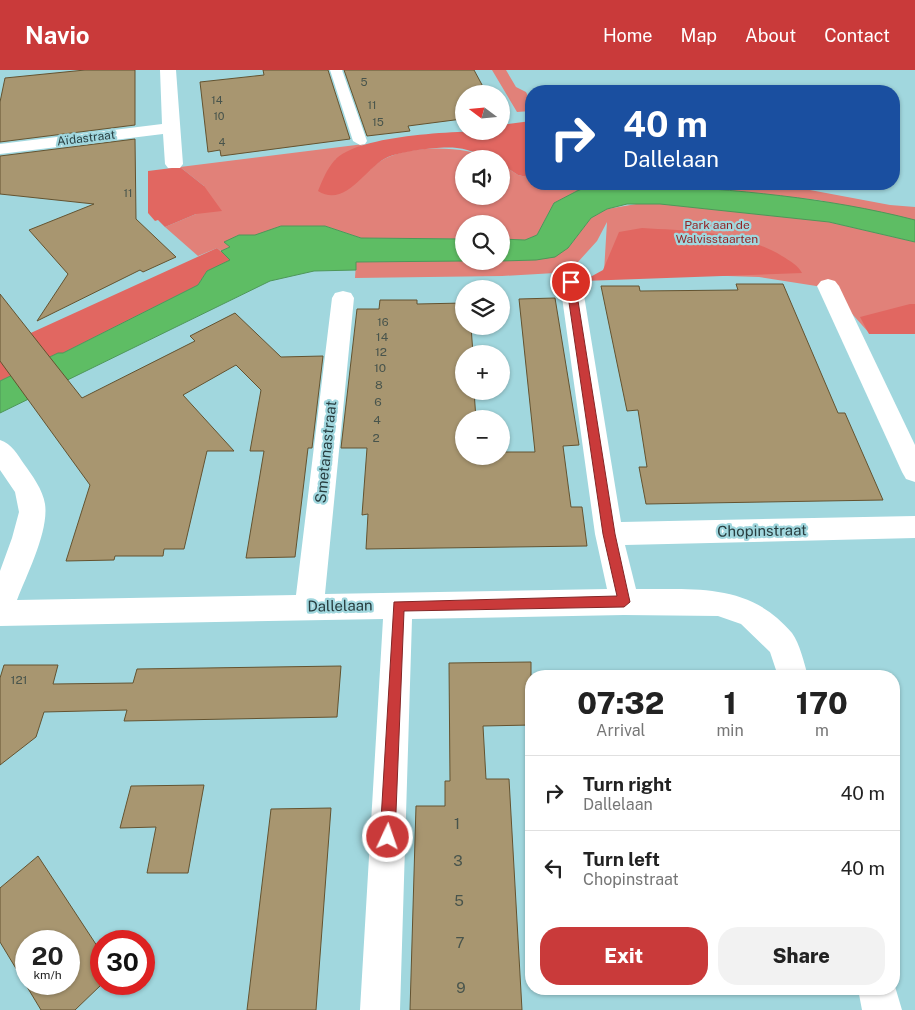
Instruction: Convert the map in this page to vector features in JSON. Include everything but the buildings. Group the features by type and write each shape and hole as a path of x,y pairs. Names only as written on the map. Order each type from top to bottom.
{"street":[{"path":"168,70 174,164"},
{"path":"336,70 360,141"},
{"name":"Aïdastraat","path":"0,149 171,128"},
{"path":"571,282 609,534 624,602"},
{"path":"828,286 915,472"},
{"name":"Smetanastraat","path":"309,606 343,298"},
{"path":"0,450 30,497 34,511 30,528 0,606"},
{"name":"Chopinstraat","path":"609,534 915,527"},
{"name":"Dallelaan","path":"0,613 309,606 718,602 751,614 782,644 791,670"},
{"path":"380,1010 398,606"},
{"path":"878,995 882,1010"}],"green space":[{"path":"492,70 506,70 516,87 525,92 525,111 517,112 510,100 510,85 501,85"},
{"path":"364,144 335,160 370,170 381,161 411,151 428,149 455,150 455,205 510,205 510,170 525,177 525,190 577,191 554,203 537,235 525,240 510,239 510,215 455,215 455,239 361,238 325,226 281,226 255,236 239,235 225,242 230,247 221,251 217,248 198,256 165,227 196,214 204,186 180,167"},
{"name":"Park aan de Walvisstaarten","path":"726,190 829,222 915,242 915,334 870,334 829,288 759,277 604,272 607,222 597,241 578,262 555,273 502,276 355,278 356,262 455,261 455,270 510,270 510,260 536,260 568,248 591,218 607,209"},
{"name":"Park aan de Walvisstaarten","path":"726,190 810,190 890,205 915,207 915,220 818,200"}],"shaded area":[{"path":"525,122 525,177 510,170 510,150 431,148 388,157 347,191 338,195 328,195 318,191 334,161 347,152 365,144 388,139 455,132 455,140 510,140 510,124"},
{"path":"180,167 204,186 222,211 196,214 165,227 158,220 155,221 148,213 148,171"},
{"path":"580,190 722,190 780,196 882,212 915,220 915,242 829,222 660,204 627,204 607,209 591,218 568,248 555,257 510,261 510,239 525,240 537,235 554,203"},
{"path":"281,226 325,226 361,238 455,239 455,261 356,262 356,270 314,271 270,281 0,413 0,381 58,353 63,353 198,285 207,271 230,260 221,251 230,247 224,242 239,235 255,235"},
{"path":"642,228 678,230 732,237 766,248 782,256 796,265 802,273 583,281 603,270 619,232"},
{"path":"217,248 231,260 207,271 198,285 63,353 58,353 0,381 0,347"},
{"path":"915,304 915,334 869,334 860,317"}],"route":[{"path":"388,837 398,606 624,602 609,534 571,282"}]}
